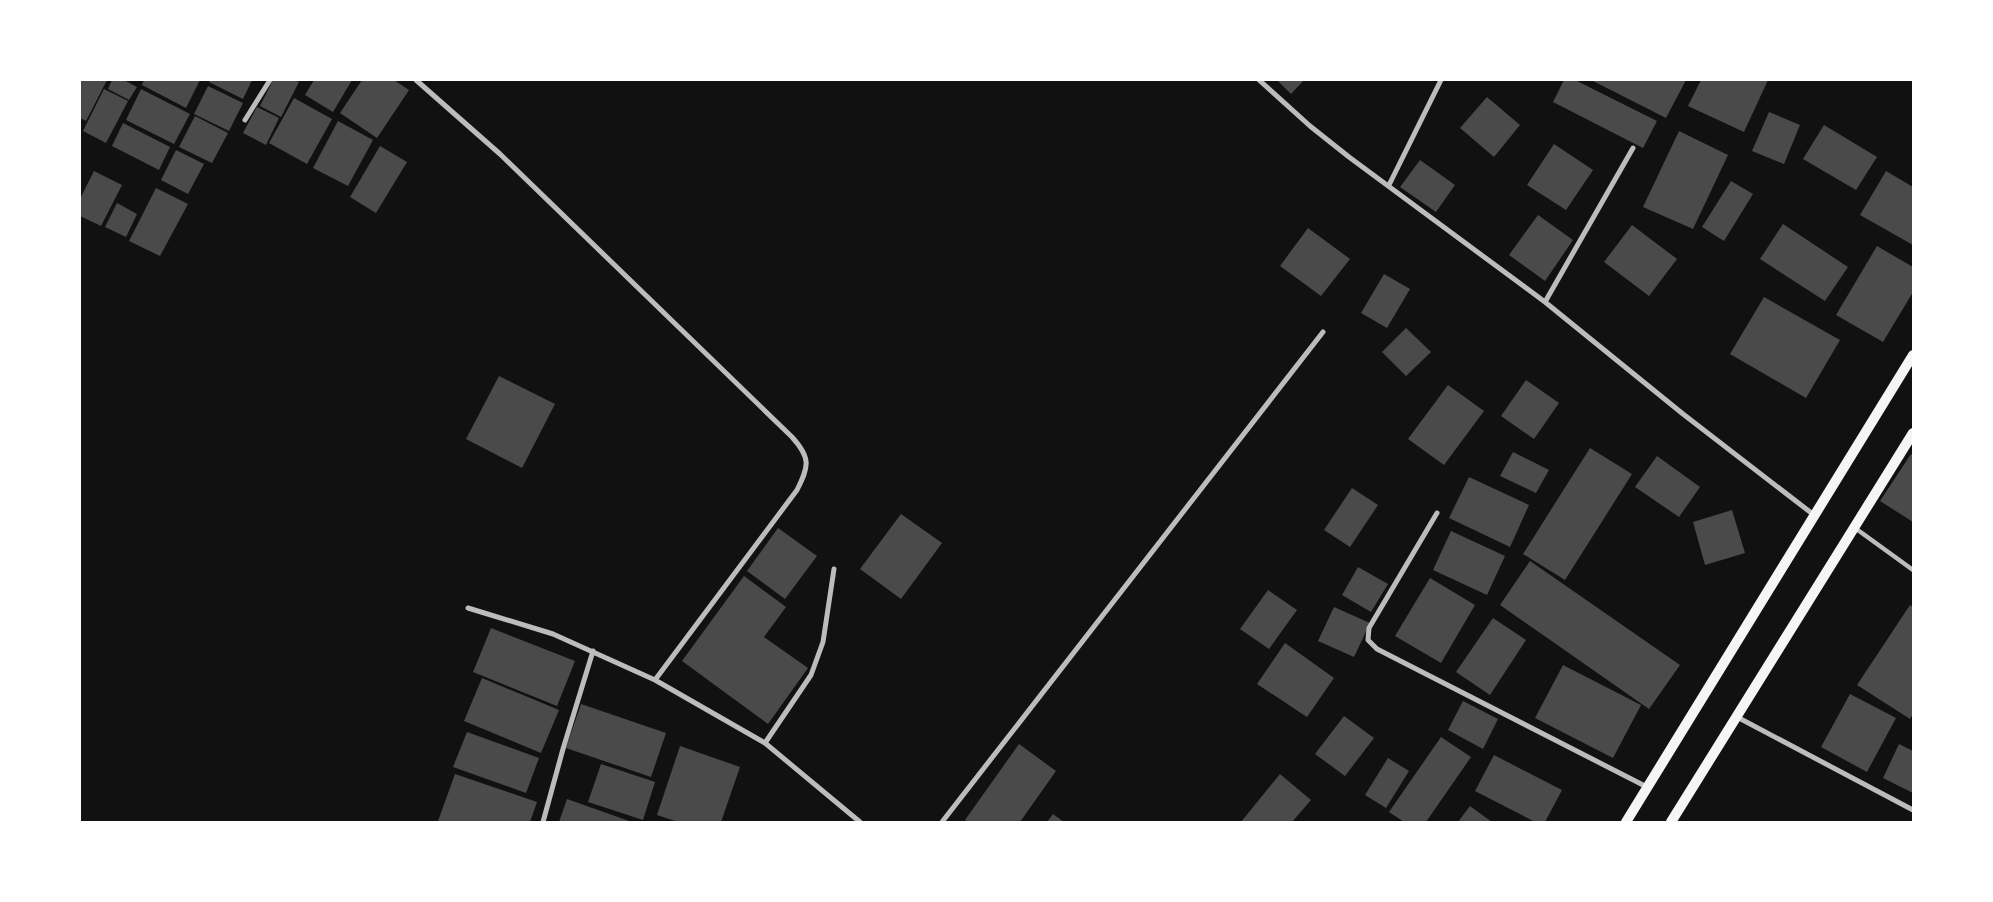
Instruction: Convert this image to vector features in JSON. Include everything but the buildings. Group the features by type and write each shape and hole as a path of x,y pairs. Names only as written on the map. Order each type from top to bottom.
{"main road":[{"path":"1626,822 1913,355"},
{"path":"1671,822 1913,433"}],"street":[{"path":"246,120 270,80"},
{"path":"416,80 500,154 792,437 806,455 808,462 797,490 655,680"},
{"path":"1259,80 1310,126 1545,302 1683,414 1814,515"},
{"path":"1389,185 1441,80"},
{"path":"1545,302 1633,148"},
{"path":"942,822 1323,332"},
{"path":"1437,513 1369,628 1368,640 1377,650 1648,787"},
{"path":"1854,528 1913,570"},
{"path":"765,743 811,675 823,642 834,569"},
{"path":"468,608 552,634 594,651 655,680 765,743 860,822"},
{"path":"543,822 563,749 594,651"},
{"path":"1737,717 1913,810"}]}
